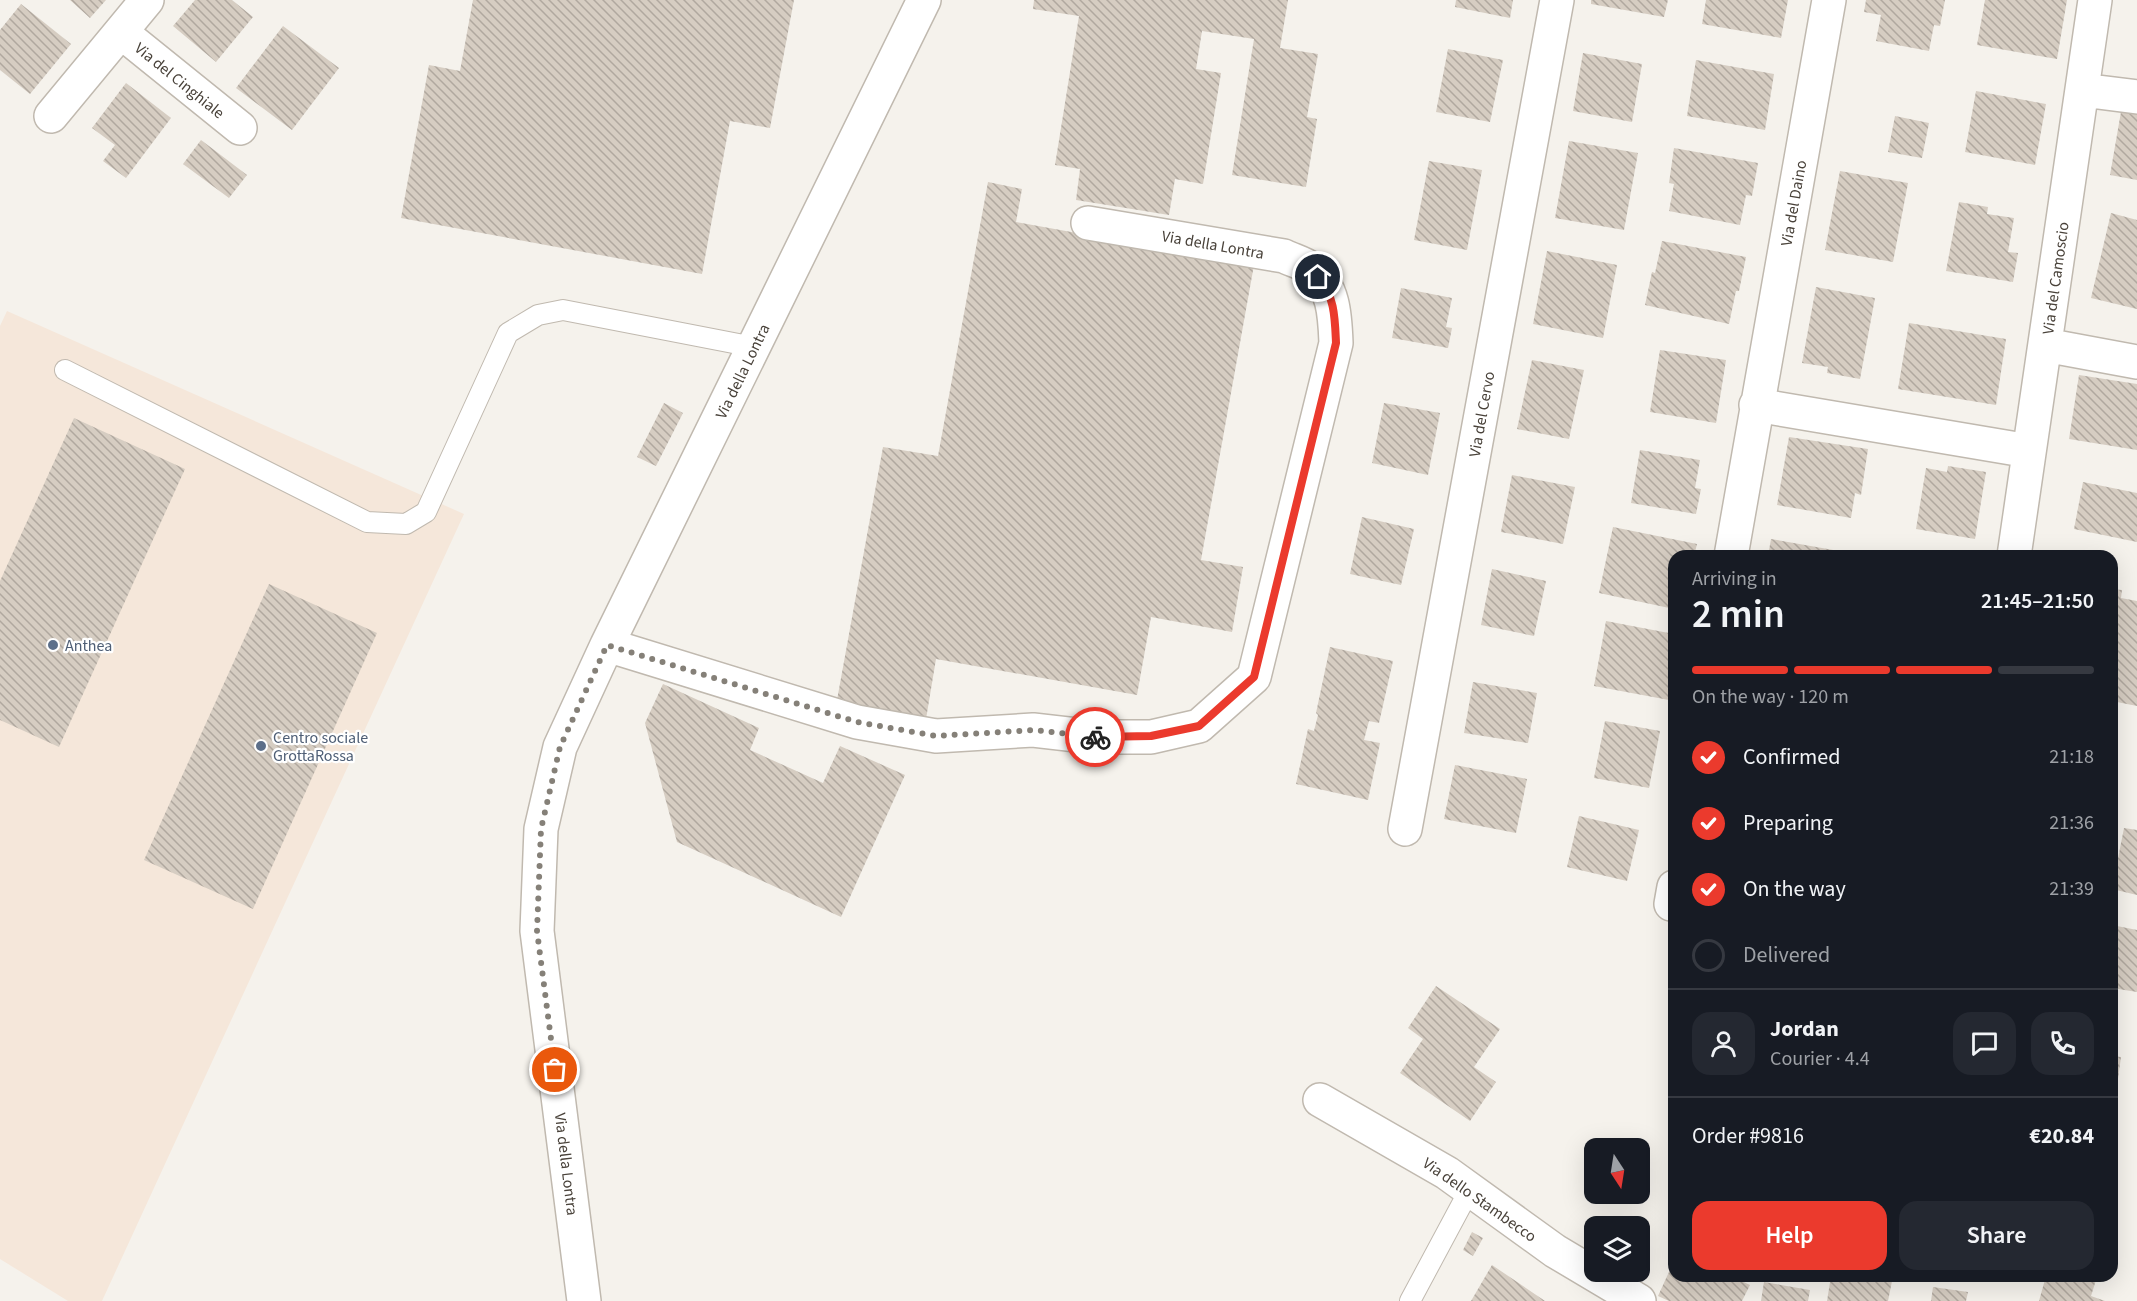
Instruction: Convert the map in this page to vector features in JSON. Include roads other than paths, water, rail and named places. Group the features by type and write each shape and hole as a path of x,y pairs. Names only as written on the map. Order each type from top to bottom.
{"street":[{"name":"Via del Cinghiale","path":"51,116 147,0"},
{"name":"Via della Lontra","path":"584,1301 537,931 541,829 560,747 607,645 924,0"},
{"name":"Via del Cervo","path":"1405,829 1557,0"},
{"name":"Via del Daino","path":"1732,550 1829,0"},
{"name":"Via del Camoscio","path":"2015,550 2095,0"},
{"name":"Via del Cinghiale","path":"121,32 240,128"},
{"path":"2082,90 2137,97"},
{"name":"Via della Lontra","path":"607,645 857,722 936,736 1034,730 1094,737 1151,736 1199,726 1207,719 1254,677 1336,343 1335,314 1327,286 1310,268 1284,256 1088,223"},
{"path":"2045,345 2137,362"},
{"path":"1756,405 2029,451"},
{"name":"Via dello Stambecco","path":"1320,1100 1447,1173 1555,1251 1639,1301"}],"lane":[{"path":"65,370 367,522 406,524 426,512 508,333 538,315 563,310 754,347"},
{"path":"1410,1301 1470,1189"}],"place":[{"name":"Anthea","path":"53,645"},
{"name":"Centro sociale GrottaRossa","path":"261,746"}]}
